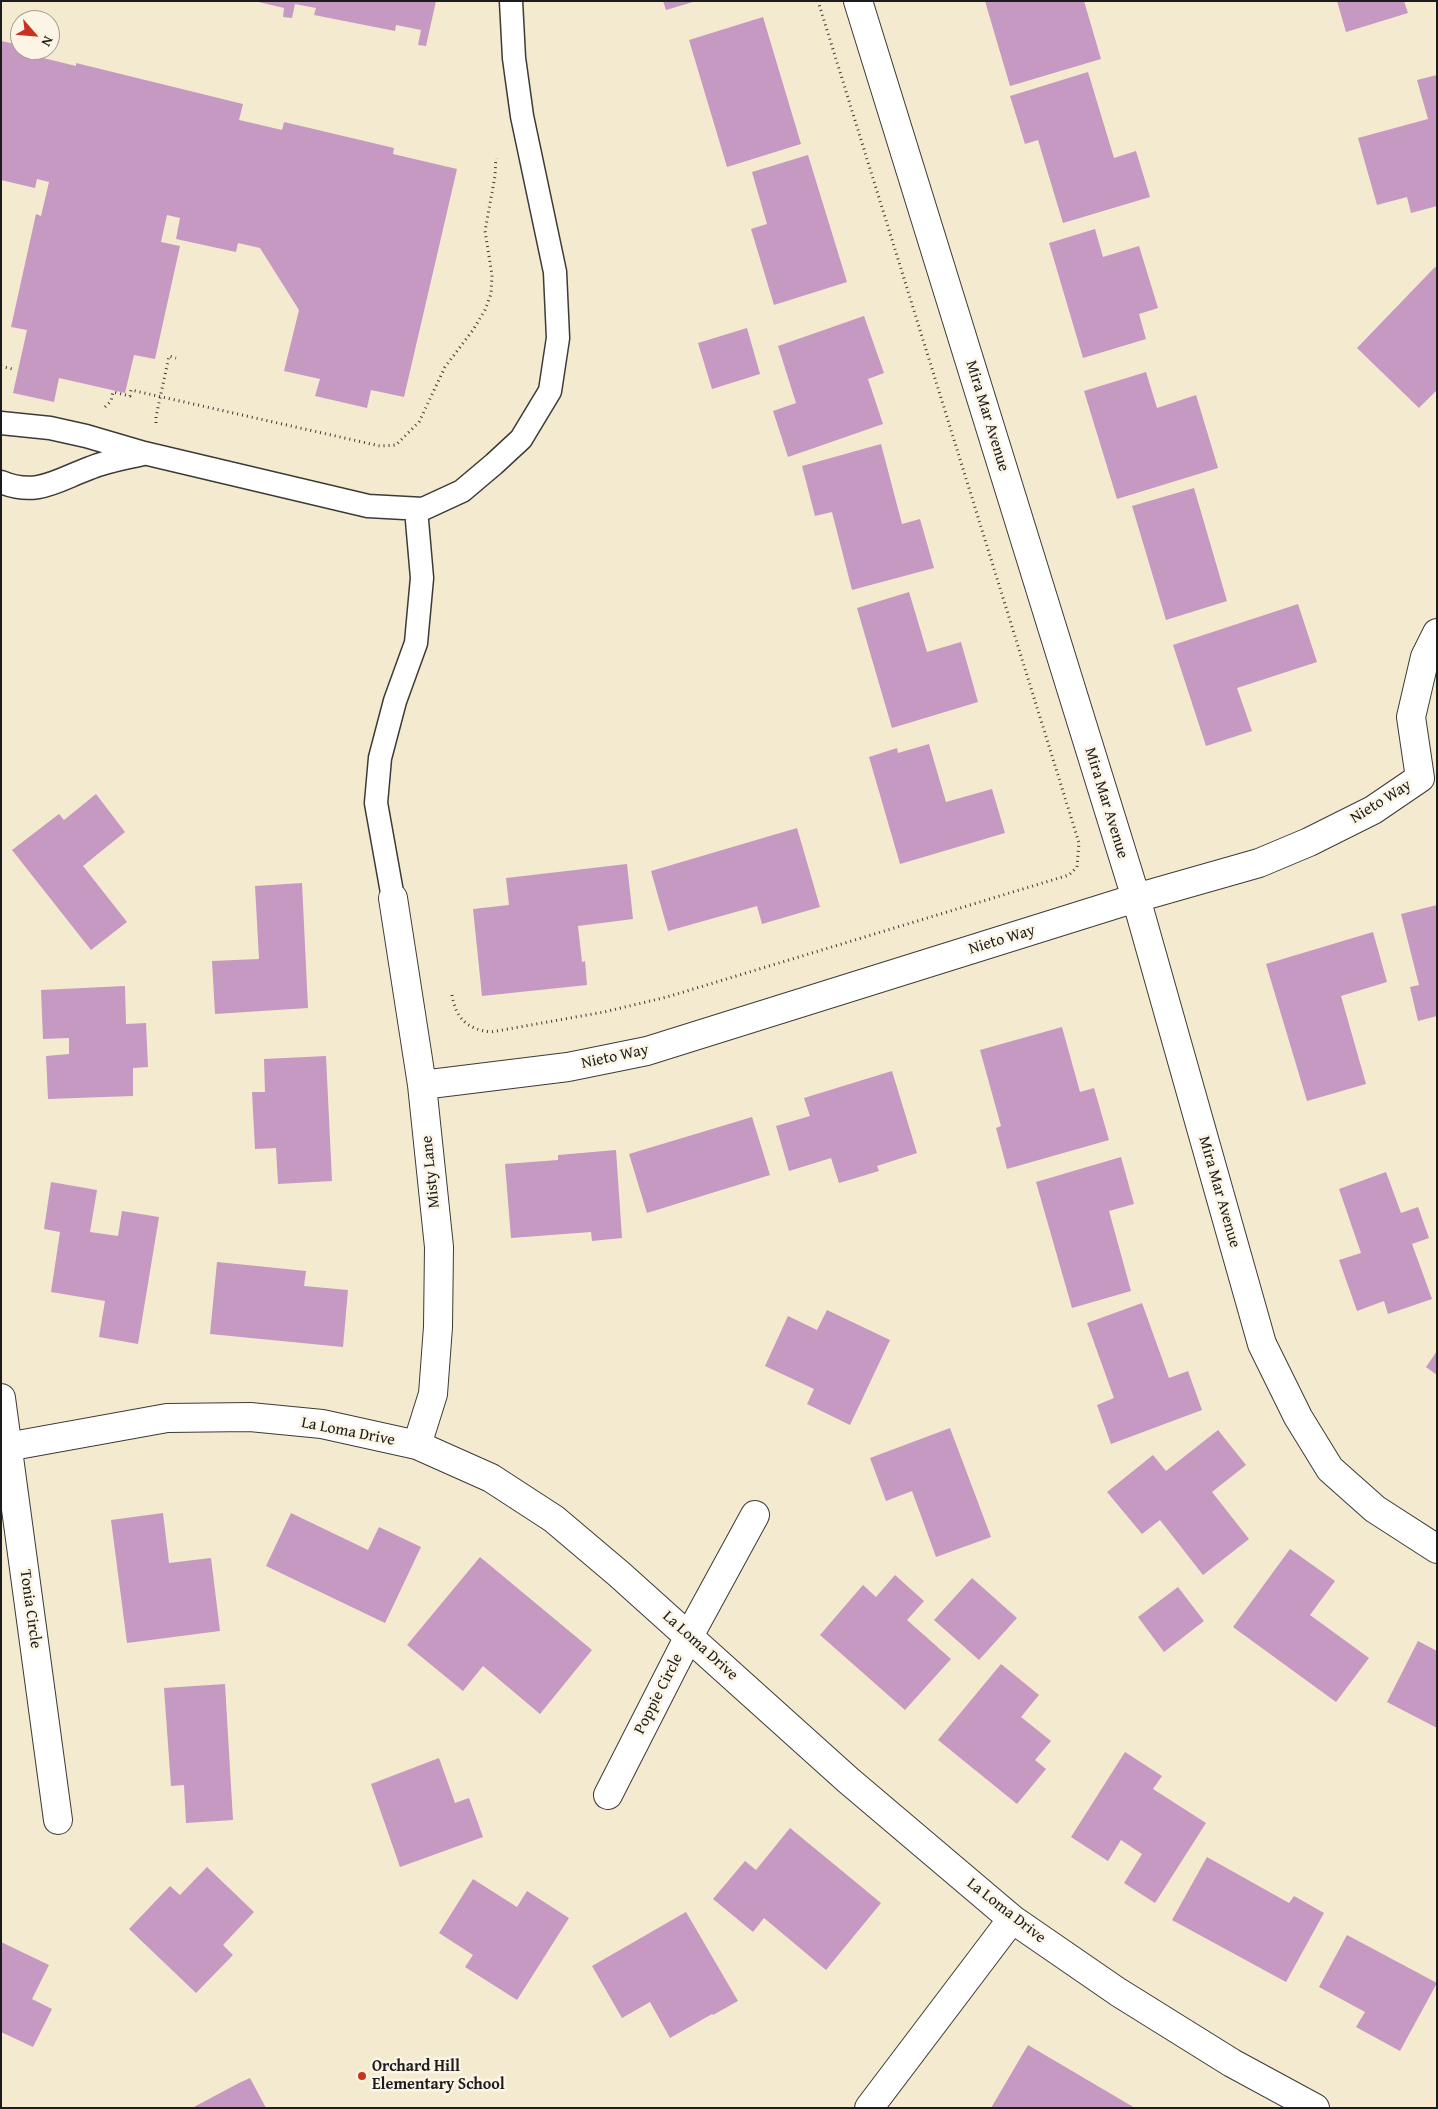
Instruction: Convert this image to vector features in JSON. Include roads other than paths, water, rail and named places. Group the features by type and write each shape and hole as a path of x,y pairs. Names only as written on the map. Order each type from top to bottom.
{"street":[{"name":"Mira Mar Avenue","path":"858,1 1136,898 1262,1344 1298,1417 1330,1469 1375,1509 1437,1549"},
{"name":"Nieto Way","path":"422,1085 568,1067 647,1051 1136,898 1259,863 1310,842 1374,810 1428,777 1411,717 1425,657 1437,633"},
{"name":"Misty Lane","path":"393,898 422,1085 439,1247 438,1327 433,1394 417,1445"},
{"name":"Tonia Circle","path":"1,1398 5,1448 58,1820"},
{"name":"La Loma Drive","path":"5,1448 167,1418 250,1417 322,1424 417,1445 491,1478 554,1519 689,1636 848,1780 1012,1919 1126,1997 1232,2064 1314,2108"},
{"name":"Poppie Circle","path":"608,1795 689,1636 755,1515"},
{"path":"869,2108 1012,1919"}],"lane":[{"path":"1,423 50,428 144,453 368,506 423,509 462,490 494,464 521,439 550,391 558,338 555,272 522,116 514,58 511,1"},
{"path":"1,482 16,489 45,487 91,467 144,453"},
{"path":"393,898 376,803 380,758 395,701 416,643 422,578 416,509"}],"place":[{"name":"Orchard Hill Elementary School","path":"362,2076"}]}
